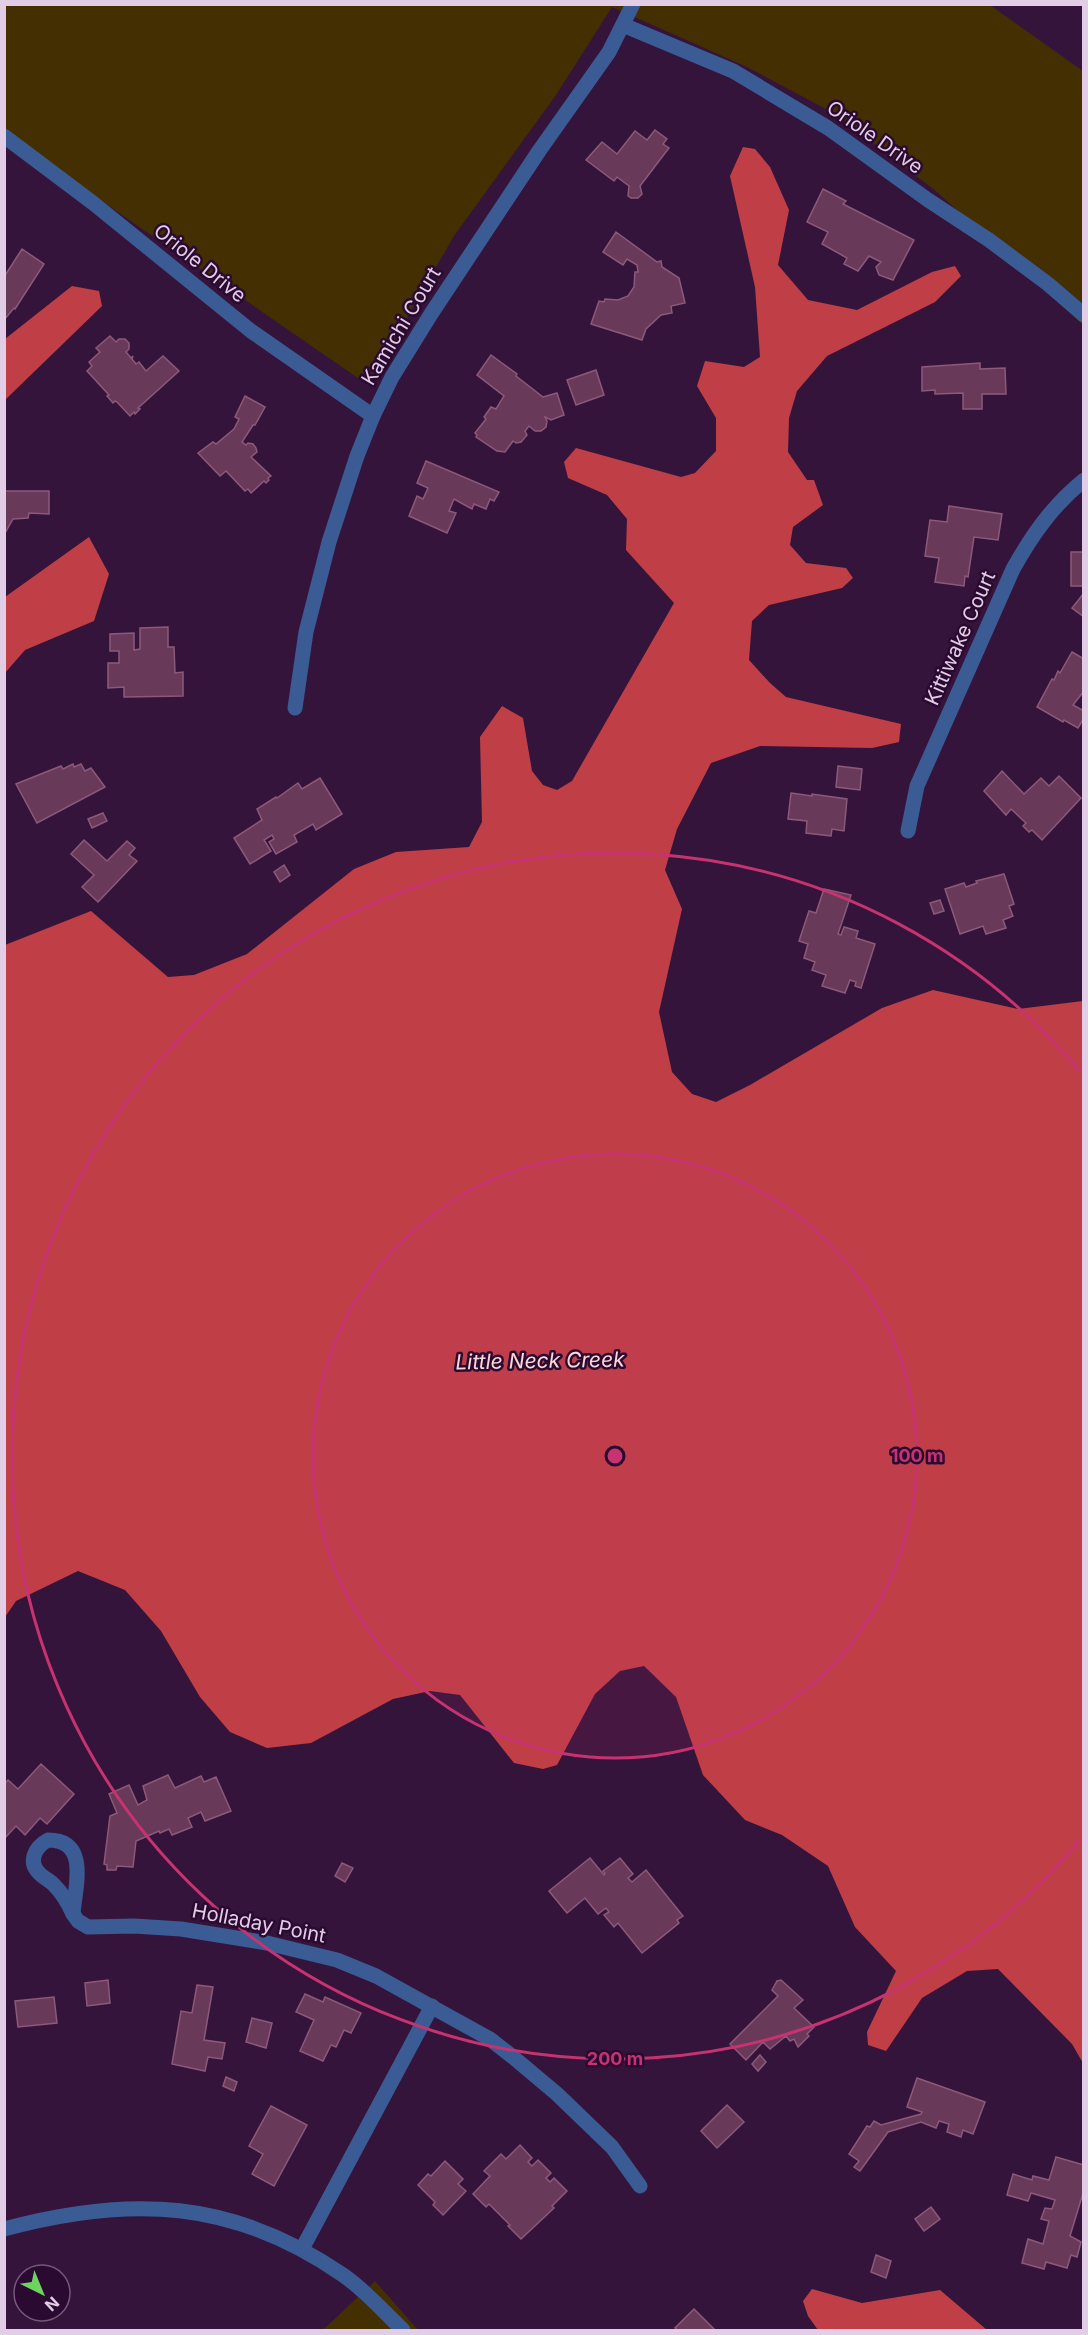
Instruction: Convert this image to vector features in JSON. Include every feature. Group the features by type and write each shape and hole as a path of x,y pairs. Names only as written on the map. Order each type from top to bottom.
{"street":[{"name":"Kamichi Court","path":"295,708 306,632 329,542 357,456 373,416 392,377 431,314 539,151 609,52 633,4"},
{"name":"Oriole Drive","path":"623,25 733,71 828,128 928,200 989,240 1048,284 1083,315"},
{"name":"Oriole Drive","path":"4,136 93,203 251,331 373,416"},
{"name":"Kittiwake Court","path":"908,831 917,786 1013,569 1030,538 1052,510 1083,480"},
{"path":"48,1840 58,1840 68,1844 77,1858 73,1914 64,1896 53,1883 38,1873 34,1864 34,1853 40,1844 48,1840"},
{"name":"Holladay Point","path":"73,1914 78,1921 88,1927 134,1926 181,1929 267,1943 337,1960 376,1976 490,2039 557,2094 612,2147 640,2186"},
{"path":"302,2249 432,2006"},
{"path":"4,2229 42,2218 85,2211 128,2208 189,2211 243,2224 276,2236 302,2249 345,2276 403,2331"}],"shaded area":[{"path":"4,5 990,5 1083,71 1083,325 937,192 837,115 747,67 612,7 556,95 454,236 368,385 5,134"},
{"path":"375,2281 418,2330 323,2330"}],"water":[{"name":"Little Neck Creek","path":"743,147 755,149 770,167 789,210 778,265 808,300 857,310 932,272 955,266 961,276 935,302 827,356 797,391 789,418 788,452 807,480 814,480 823,505 793,527 790,545 806,563 846,568 853,578 842,588 769,605 752,621 749,660 786,697 901,724 899,742 872,748 760,746 711,763 677,829 665,870 682,909 659,1012 672,1072 692,1094 716,1102 750,1085 882,1008 933,990 1018,1009 1083,1001 1083,2063 1072,2044 998,1969 967,1971 922,1998 886,2051 868,2045 867,2032 896,1971 855,1927 828,1866 782,1835 745,1820 703,1775 676,1697 644,1666 620,1671 595,1694 557,1765 543,1769 514,1763 460,1695 430,1691 393,1699 311,1743 267,1748 230,1732 200,1697 161,1631 125,1590 78,1571 16,1601 5,1617 5,945 91,911 168,977 194,975 247,954 354,869 396,852 469,847 482,822 480,737 502,706 523,718 532,771 543,785 557,790 572,781 674,603 626,550 627,519 607,495 568,478 564,462 576,448 681,477 695,473 716,451 716,418 697,386 705,361 744,367 760,357 755,287 730,176"},
{"path":"72,286 99,291 102,306 5,400 5,339"},
{"path":"89,537 109,574 94,621 25,650 5,673 5,597"},
{"path":"812,2289 862,2303 940,2290 987,2330 818,2330 808,2316 803,2301"}],"building":[{"path":"655,130 667,139 663,144 669,148 640,186 642,194 638,198 628,196 629,186 617,177 614,181 586,160 602,142 617,154 635,131 647,140"},
{"path":"823,189 846,201 843,204 914,240 893,280 879,275 876,267 881,262 869,256 858,271 844,264 847,258 822,244 828,232 807,222"},
{"path":"616,232 657,262 661,261 662,267 679,278 685,303 671,306 672,313 661,315 646,329 642,340 591,324 599,301 618,300 628,296 634,287 635,272 638,272 637,265 627,259 623,265 603,252"},
{"path":"22,249 44,264 15,309 4,320 4,277"},
{"path":"110,336 116,342 119,339 125,339 129,343 129,349 126,352 131,358 133,356 132,359 136,364 139,362 146,371 163,356 179,371 138,408 140,409 135,414 134,412 130,416 117,402 113,403 107,396 109,395 87,371 92,366 89,362 100,352 96,348"},
{"path":"491,355 543,397 557,393 564,415 551,420 545,417 546,427 541,431 535,431 529,426 525,431 527,435 521,442 513,441 505,452 497,451 476,437 475,433 486,419 484,417 491,407 496,409 504,396 477,375"},
{"path":"980,363 980,369 1005,368 1006,394 982,394 982,409 963,409 963,393 935,394 935,390 922,391 922,367"},
{"path":"596,370 604,395 576,405 567,380"},
{"path":"245,396 265,407 242,442 246,445 253,444 257,452 251,457 271,476 266,483 264,481 251,493 248,489 245,491 226,471 220,476 198,453 213,442 216,444 234,429 239,419 235,417"},
{"path":"426,461 499,492 494,501 490,499 486,509 474,504 472,509 454,499 449,511 456,513 447,533 409,516 417,496 423,499 428,488 417,483"},
{"path":"4,491 49,491 49,514 29,513 28,518 13,519 4,535"},
{"path":"949,506 1002,514 998,540 974,537 968,577 965,576 964,586 935,582 939,558 925,556 930,520 947,522"},
{"path":"1071,552 1084,552 1084,586 1071,586"},
{"path":"1084,593 1084,617 1072,608"},
{"path":"168,627 168,647 174,647 175,673 183,672 183,696 124,697 124,687 108,688 108,663 119,663 119,651 110,651 110,634 134,633 134,650 140,649 140,628"},
{"path":"1072,652 1084,659 1084,691 1073,705 1084,711 1084,718 1078,728 1037,707 1052,679 1054,680 1058,671 1060,673"},
{"path":"73,764 74,767 81,764 85,771 91,768 105,787 37,823 16,784 61,766 63,769"},
{"path":"838,766 862,769 860,790 836,787"},
{"path":"1002,771 1024,794 1041,778 1049,786 1059,776 1081,798 1042,840 1032,830 1029,832 1023,826 1026,823 1011,809 1006,815 984,791"},
{"path":"320,778 342,814 316,830 313,824 294,835 297,842 276,854 269,842 274,839 272,835 264,840 271,851 250,864 234,838 262,820 257,809 298,783 302,789"},
{"path":"791,793 847,799 844,831 832,829 831,836 806,833 807,821 788,819"},
{"path":"103,813 107,821 92,828 88,819"},
{"path":"84,840 107,861 127,841 135,848 129,855 137,861 98,902 82,887 94,875 71,854"},
{"path":"284,865 290,875 280,882 274,872"},
{"path":"1004,874 1014,904 1009,906 1013,916 1003,920 1006,928 986,934 983,926 960,934 945,889 964,883 966,887 977,883 976,881"},
{"path":"824,889 851,895 838,934 841,935 844,927 858,931 856,938 875,944 861,988 855,986 856,982 850,980 845,993 822,986 826,975 812,970 815,962 804,958 808,944 799,941 809,911 816,913"},
{"path":"940,900 944,911 934,914 930,903"},
{"path":"41,1764 74,1794 47,1824 40,1818 25,1835 16,1826 4,1839 4,1784 8,1780 18,1789"},
{"path":"168,1775 175,1788 201,1776 204,1782 216,1777 231,1811 205,1821 201,1812 188,1818 192,1827 172,1835 169,1829 160,1833 159,1831 136,1841 133,1867 117,1866 116,1870 107,1870 107,1865 104,1864 110,1816 117,1813 109,1794 129,1785 138,1805 147,1800 143,1786"},
{"path":"590,1858 604,1875 603,1871 620,1858 633,1874 628,1878 632,1882 646,1870 683,1916 677,1920 679,1923 642,1953 618,1923 614,1927 604,1915 609,1912 606,1908 598,1914 585,1898 567,1913 549,1891"},
{"path":"342,1863 353,1868 345,1882 335,1876"},
{"path":"108,1980 110,2003 87,2006 85,1983"},
{"path":"781,1980 803,2000 794,2008 814,2027 798,2047 794,2039 790,2041 786,2036 770,2049 763,2042 746,2060 730,2044 778,1996 772,1990 777,1981"},
{"path":"197,1985 213,1987 204,2040 225,2043 222,2059 208,2057 205,2071 172,2064 181,2011 192,2013"},
{"path":"305,1994 323,2002 325,1997 361,2013 351,2033 344,2030 336,2047 331,2045 323,2061 300,2051 314,2020 296,2012"},
{"path":"54,1997 57,2023 18,2027 15,2001"},
{"path":"252,2018 272,2023 266,2048 246,2042"},
{"path":"760,2055 766,2062 758,2071 752,2064"},
{"path":"226,2077 237,2082 234,2091 223,2086"},
{"path":"917,2078 985,2102 973,2134 963,2130 961,2137 947,2132 949,2124 939,2121 936,2128 921,2122 888,2132 860,2171 854,2167 859,2161 849,2154 867,2126 870,2127 874,2121 881,2125 921,2114 922,2112 907,2107"},
{"path":"727,2105 744,2122 717,2148 701,2131"},
{"path":"271,2106 307,2125 274,2186 252,2174 263,2154 249,2146"},
{"path":"520,2145 532,2158 528,2162 532,2166 538,2160 551,2173 546,2178 550,2182 554,2178 567,2191 552,2206 554,2208 521,2239 489,2204 486,2207 473,2194 490,2176 484,2171 501,2154 506,2159"},
{"path":"1056,2157 1084,2165 1084,2190 1070,2236 1081,2242 1077,2257 1071,2255 1067,2268 1046,2262 1044,2269 1022,2263 1028,2239 1043,2244 1049,2221 1041,2219 1045,2208 1052,2209 1055,2200 1031,2193 1028,2201 1007,2195 1013,2174 1032,2180 1033,2176 1049,2180"},
{"path":"445,2161 463,2179 458,2184 466,2191 443,2215 433,2205 435,2202 418,2185 428,2174 431,2176"},
{"path":"931,2207 940,2219 924,2231 915,2219"},
{"path":"876,2255 891,2261 886,2278 871,2272"},
{"path":"694,2309 715,2330 678,2330 675,2328"}]}
